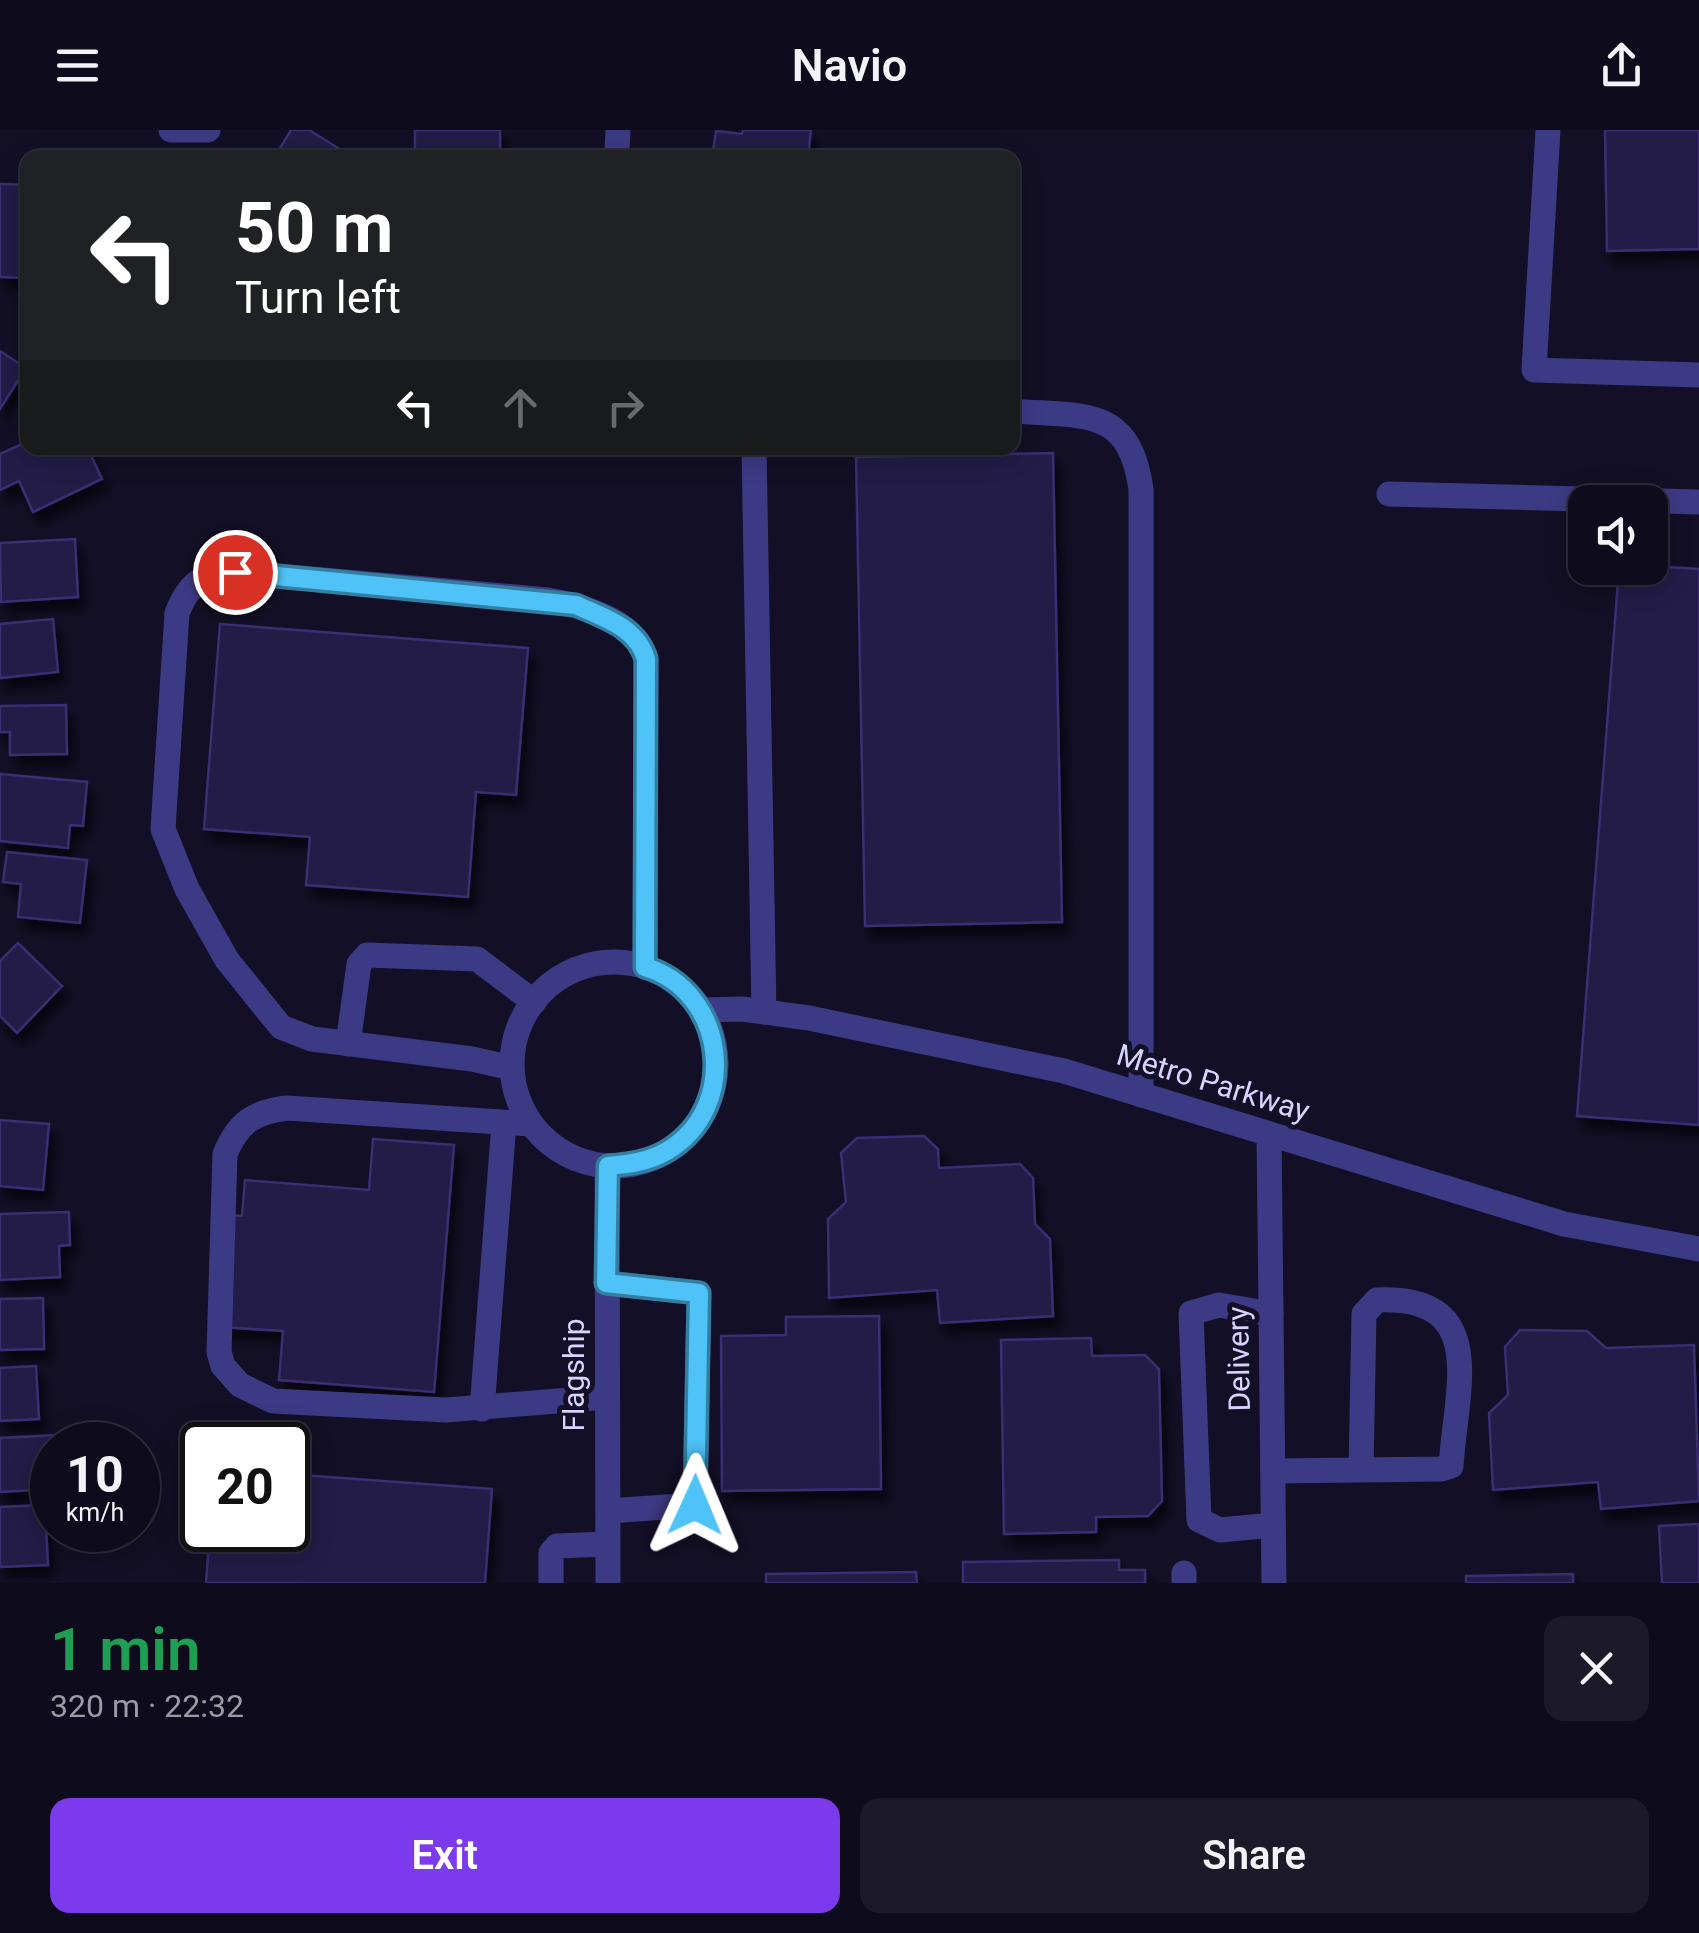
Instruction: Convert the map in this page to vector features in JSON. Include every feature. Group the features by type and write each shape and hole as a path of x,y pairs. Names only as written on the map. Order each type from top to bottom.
{"street":[{"path":"172,130 208,131"},
{"path":"1548,130 1534,370 1699,376"},
{"path":"1020,412 1103,420 1127,438 1136,456 1141,489 1142,1095"},
{"path":"754,455 764,1012"},
{"path":"1389,494 1699,502"},
{"path":"512,1068 472,1058 312,1039 281,1027 227,960 187,889 163,829 177,613 187,589 210,575 235,572 548,600 576,605 628,630 642,644 646,659 645,967"},
{"path":"348,1044 358,964 367,955 477,958 534,1002"},
{"path":"599,963 645,967 683,988 702,1010 714,1040 716,1072 709,1102 693,1130 668,1150 639,1163 608,1166 578,1160 552,1145 531,1124 518,1098 512,1068 515,1038 534,1002 546,988 571,972 599,963"},
{"name":"Metro Parkway","path":"702,1010 764,1012 1064,1071 1564,1224 1699,1249"},
{"path":"531,1124 287,1108 248,1118 234,1133 225,1154 219,1352 229,1375 254,1394 273,1401 482,1409 607,1397"},
{"path":"482,1409 504,1123"},
{"name":"Delivery","path":"1270,1134 1274,1583"},
{"name":"Flagship","path":"608,1166 608,1583"},
{"path":"606,1283 699,1293 695,1505 608,1511"},
{"path":"1273,1471 1361,1470 1451,1466 1459,1338 1444,1314 1410,1299 1377,1300 1364,1314 1361,1470"},
{"path":"1272,1314 1219,1305 1191,1313 1199,1520 1220,1530 1273,1525"},
{"path":"551,1583 551,1552 557,1546 608,1544"}],"building":[{"path":"291,130 309,130 341,150 279,150"},
{"path":"415,130 500,130 500,150 415,150"},
{"path":"743,130 811,130 809,150 713,150 716,131 742,134"},
{"path":"1605,130 1699,130 1699,249 1607,251"},
{"path":"0,184 20,185 20,278 0,277"},
{"path":"0,351 20,364 20,377 0,409"},
{"path":"20,445 20,455 91,455 102,479 33,512 19,481 0,490 0,454"},
{"path":"1053,453 1062,922 865,926 856,457"},
{"path":"75,539 78,597 1,602 0,543"},
{"path":"1668,567 1699,569 1699,1125 1577,1116 1618,585 1668,585"},
{"path":"53,619 58,672 0,678 0,624"},
{"path":"220,624 528,648 516,795 476,792 468,897 306,885 310,837 204,829"},
{"path":"66,705 67,754 10,755 10,732 0,732 0,706"},
{"path":"0,774 87,782 83,826 70,825 68,848 0,841"},
{"path":"7,852 87,860 80,923 18,917 21,884 3,882"},
{"path":"18,943 62,986 17,1033 0,1016 0,961"},
{"path":"0,1120 49,1124 43,1190 0,1186"},
{"path":"924,1136 938,1149 939,1168 1020,1164 1033,1178 1035,1224 1050,1239 1053,1316 940,1323 937,1290 829,1298 828,1219 846,1202 841,1153 857,1138"},
{"path":"373,1139 454,1145 434,1392 279,1380 283,1331 222,1327 231,1215 242,1216 245,1180 369,1190"},
{"path":"69,1212 70,1245 59,1246 60,1277 0,1280 0,1214"},
{"path":"43,1298 44,1349 0,1350 0,1299"},
{"path":"879,1316 881,1489 722,1491 721,1336 786,1335 786,1317"},
{"path":"1520,1330 1587,1331 1606,1348 1694,1345 1699,1501 1601,1509 1598,1482 1493,1490 1489,1413 1508,1395 1505,1347"},
{"path":"1091,1338 1092,1356 1145,1355 1159,1369 1162,1501 1148,1516 1096,1517 1096,1532 1004,1534 1001,1340"},
{"path":"36,1366 39,1419 0,1421 0,1368"},
{"path":"30,1436 30,1490 0,1492 0,1438"},
{"path":"310,1476 492,1489 485,1583 206,1583 208,1552 310,1552"},
{"path":"30,1506 30,1552 47,1552 48,1565 0,1567 0,1507"},
{"path":"1699,1524 1699,1583 1662,1583 1659,1526"},
{"path":"1119,1560 1119,1570 1145,1570 1145,1583 963,1583 963,1562"},
{"path":"916,1572 917,1583 766,1583 766,1574"},
{"path":"1573,1574 1573,1583 1466,1583 1466,1576"}],"route":[{"path":"235,572 548,600 576,605 628,630 642,644 646,659 645,967 683,988 702,1010 714,1040 716,1072 709,1102 693,1130 668,1150 639,1163 608,1166 606,1283 699,1293 695,1505"}]}
